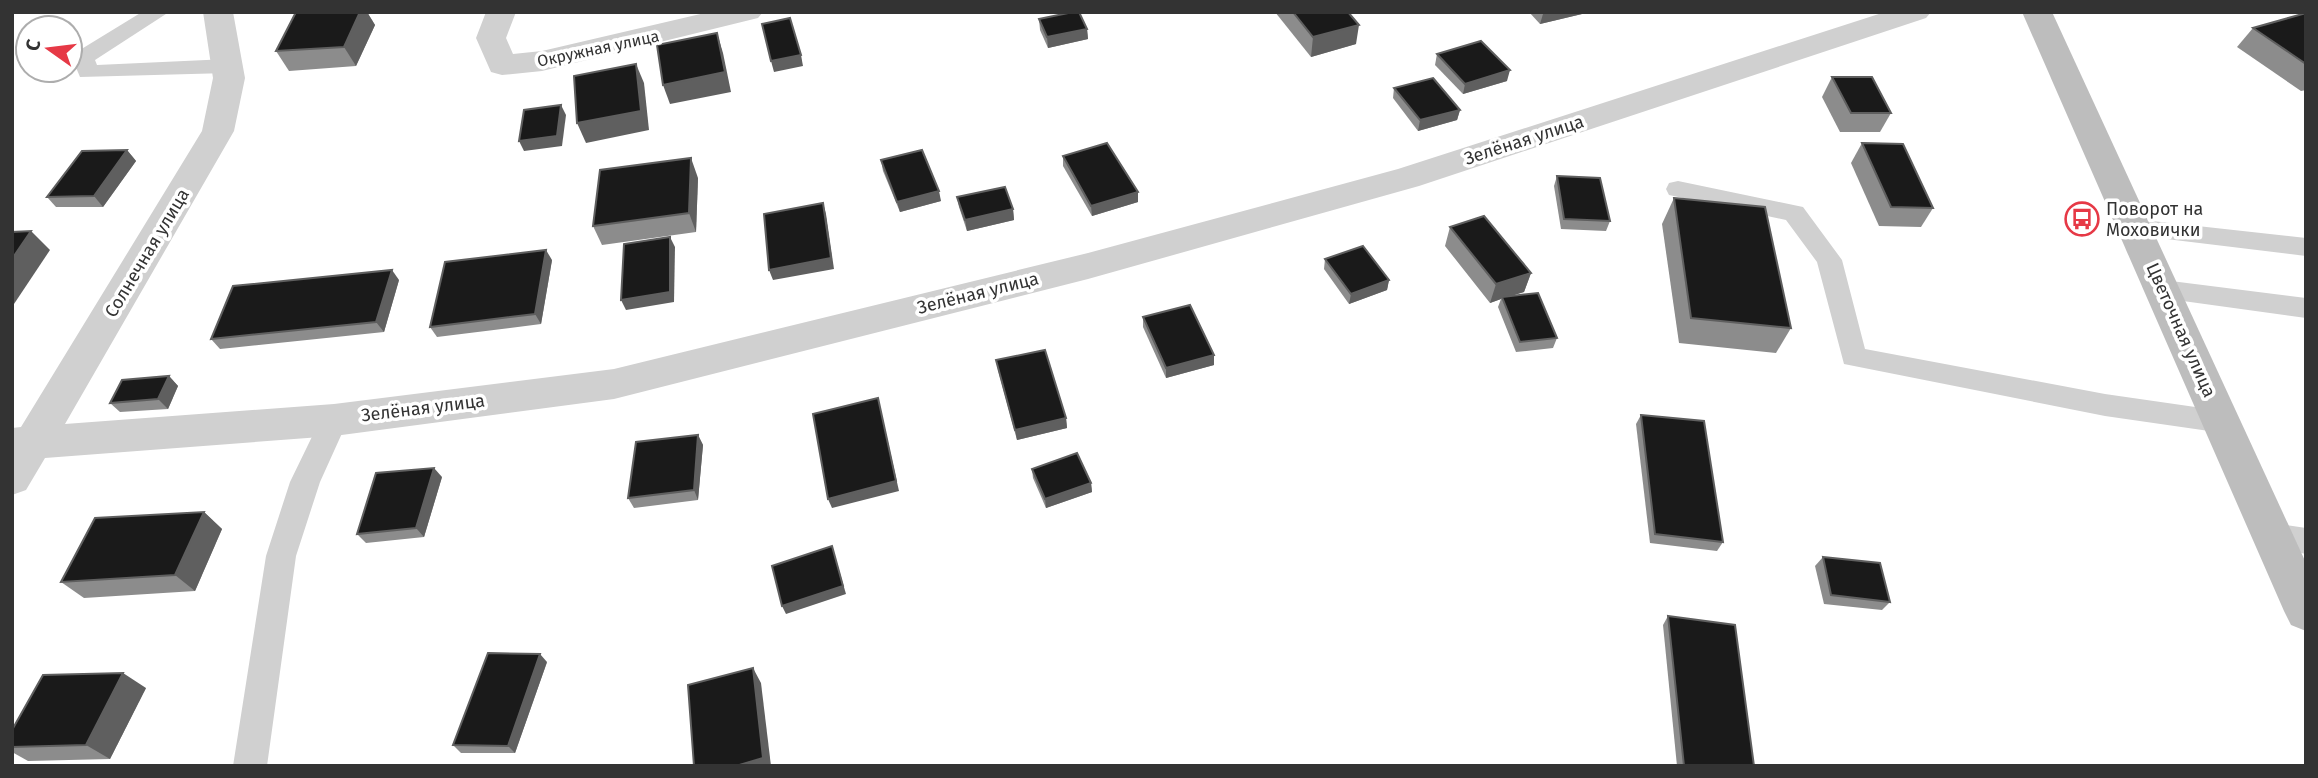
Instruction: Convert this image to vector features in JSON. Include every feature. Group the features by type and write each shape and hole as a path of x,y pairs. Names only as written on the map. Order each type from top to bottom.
{"main road":[{"name":"Цветочная улица","path":"2037,12 2223,422 2289,539 2306,611"}],"street":[{"name":"Солнечная улица","path":"12,478 23,443 218,131 229,78 218,12"},
{"name":"Окружная улица","path":"501,12 491,38 502,65 542,61 748,12"},
{"name":"Зелёная улица","path":"23,443 334,420 614,384 1088,266 1407,178 1908,13"}],"lane":[{"path":"158,12 83,58 88,72 228,66"},
{"path":"1678,189 1794,214 1829,260 1854,357 2105,405 2223,422"},
{"path":"2134,228 2306,247"},
{"path":"2163,290 2306,308"},
{"path":"250,766 281,556 305,482 334,420"}],"building":[{"path":"296,12 360,12 344,47 276,51"},
{"path":"1079,12 1087,29 1047,37 1039,19"},
{"path":"1293,12 1348,12 1359,25 1313,37"},
{"path":"2306,13 2306,64 2253,28"},
{"path":"790,18 801,55 771,61 762,24"},
{"path":"717,33 725,72 663,85 657,45"},
{"path":"1481,41 1510,70 1465,84 1437,54"},
{"path":"636,64 641,111 577,123 574,76"},
{"path":"1832,77 1872,77 1891,113 1851,113"},
{"path":"1433,78 1460,110 1420,120 1394,88"},
{"path":"561,105 557,136 519,141 524,110"},
{"path":"1107,143 1138,192 1091,206 1063,156"},
{"path":"1862,143 1903,144 1933,208 1891,207"},
{"path":"127,150 94,196 47,197 82,151"},
{"path":"922,150 939,191 897,202 881,160"},
{"path":"691,158 689,213 593,226 600,170"},
{"path":"1557,176 1600,178 1610,221 1564,219"},
{"path":"1005,187 1013,209 965,220 957,197"},
{"path":"1674,198 1765,207 1791,328 1691,318"},
{"path":"823,203 831,258 769,270 764,214"},
{"path":"1484,216 1531,273 1496,284 1450,227"},
{"path":"31,231 12,259 12,232"},
{"path":"670,237 670,292 621,300 624,244"},
{"path":"1363,246 1389,280 1351,294 1325,259"},
{"path":"546,250 535,314 430,327 445,262"},
{"path":"392,270 376,322 211,339 233,286"},
{"path":"1538,293 1557,338 1520,342 1502,297"},
{"path":"1190,305 1214,355 1166,368 1143,317"},
{"path":"1045,350 1066,418 1015,430 996,360"},
{"path":"169,376 158,399 110,403 122,380"},
{"path":"878,398 896,481 828,499 813,414"},
{"path":"1641,415 1704,421 1723,542 1655,534"},
{"path":"698,435 694,490 628,498 636,442"},
{"path":"1077,453 1091,483 1045,499 1032,469"},
{"path":"434,468 416,528 357,534 376,473"},
{"path":"204,512 175,575 61,582 95,518"},
{"path":"832,546 843,586 782,606 772,566"},
{"path":"1823,557 1880,563 1890,602 1831,595"},
{"path":"1668,616 1735,625 1754,766 1684,766"},
{"path":"488,653 540,654 508,746 453,745"},
{"path":"753,668 763,758 736,766 694,766 688,685"},
{"path":"123,673 86,745 12,747 12,730 43,675"}],"place":[{"name":"Поворот на Моховички","path":"2082,219"}]}
